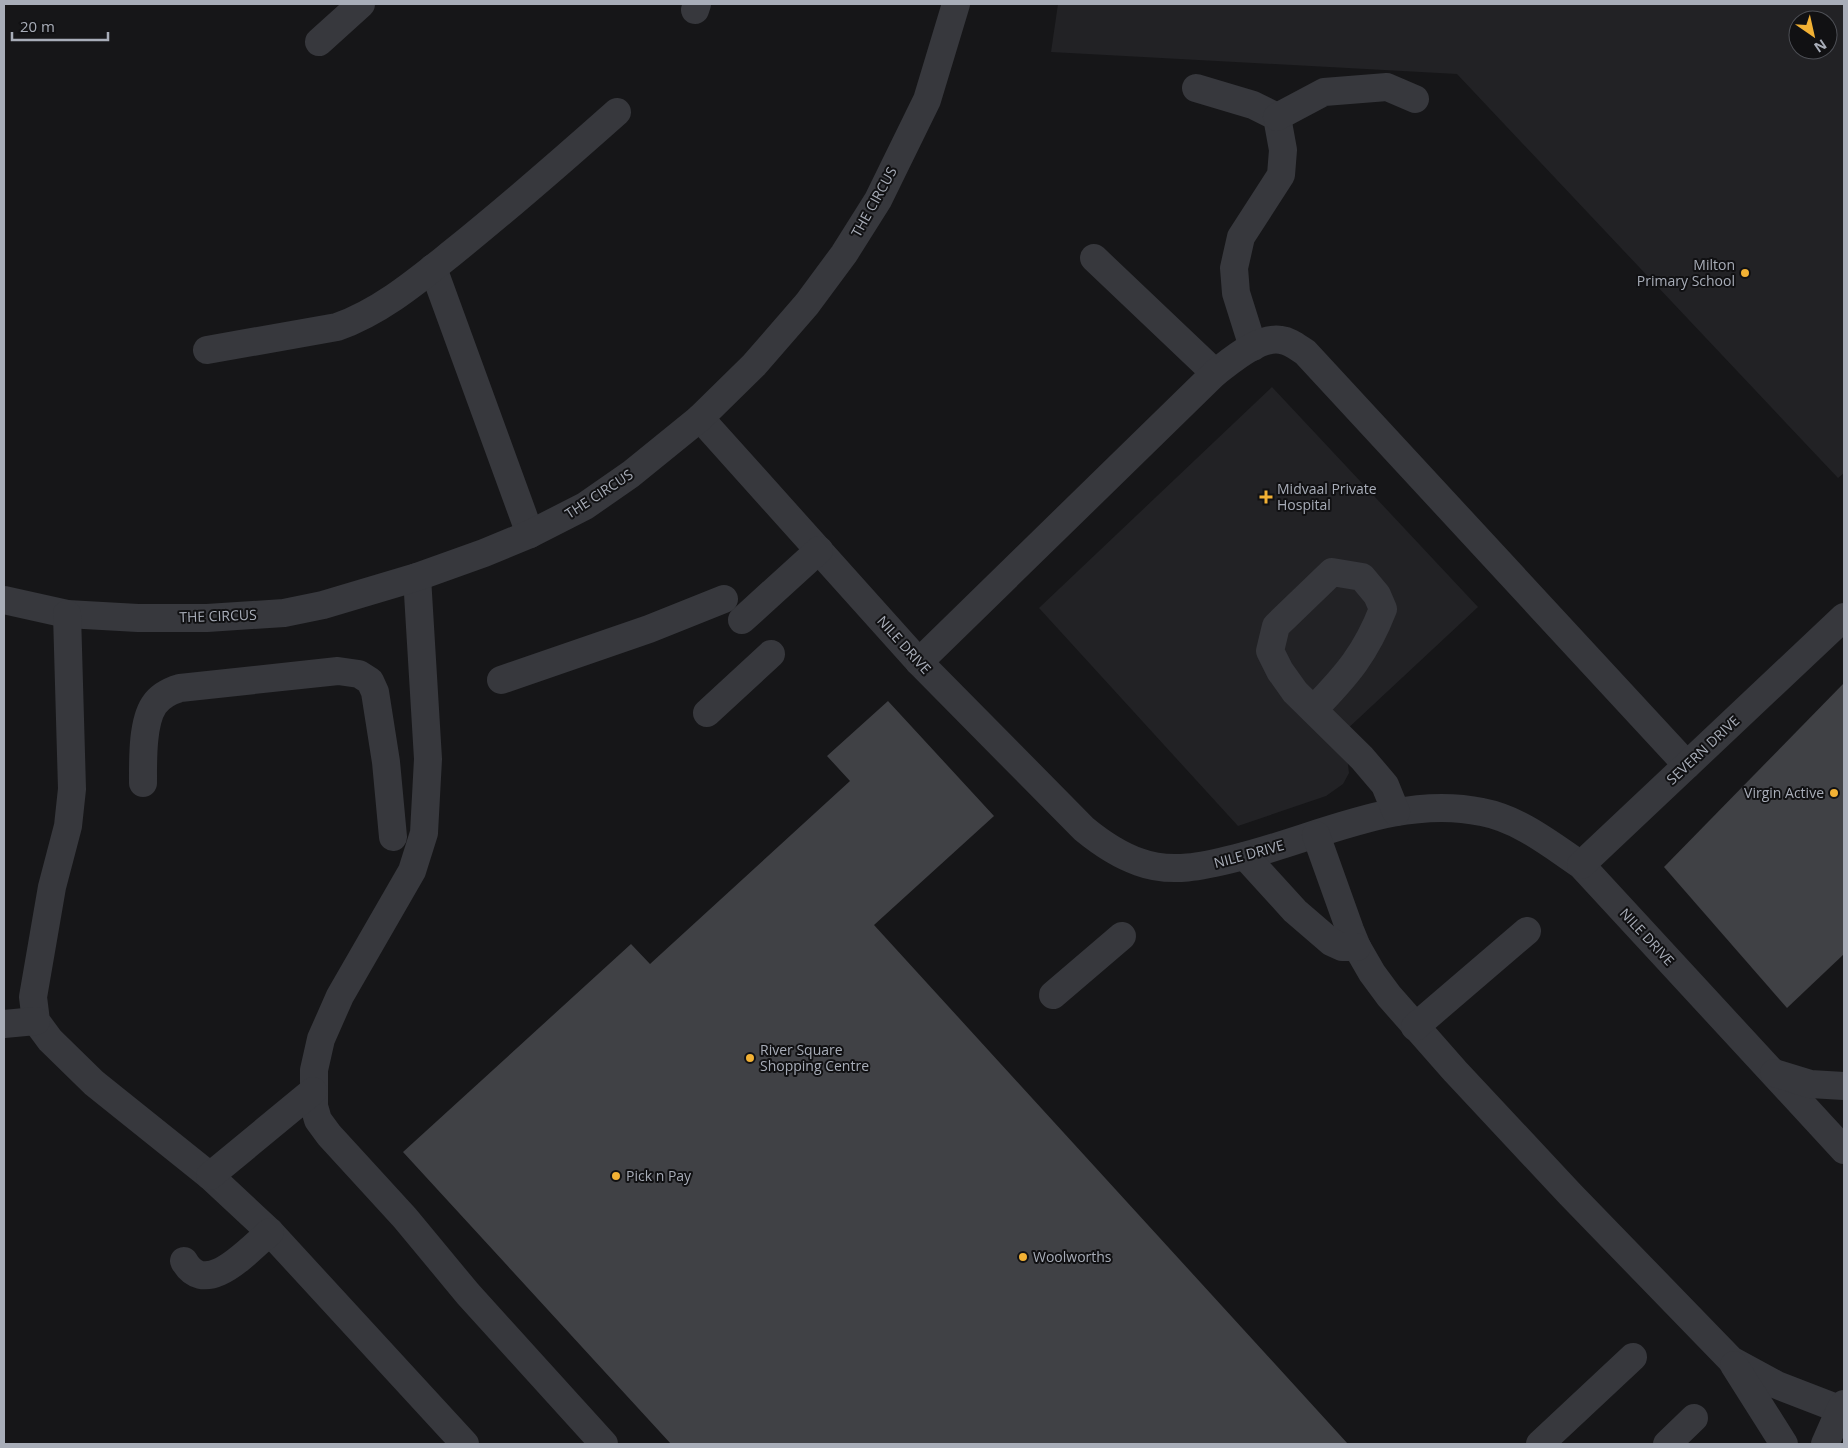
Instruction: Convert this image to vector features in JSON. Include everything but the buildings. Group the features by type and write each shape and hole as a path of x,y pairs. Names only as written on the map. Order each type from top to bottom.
{"street":[{"path":"319,42 361,4"},
{"name":"THE CIRCUS","path":"4,600 67,614 138,618 207,618 284,613 323,605 417,577 530,534 585,506 631,474 700,418 754,365 807,304 844,254 878,200 927,100 956,4"},
{"path":"1277,118 1324,92 1387,87 1415,99"},
{"path":"1196,88 1253,105 1277,118"},
{"path":"207,350 337,327 371,312 433,268 489,223 617,112"},
{"path":"1253,347 1236,294 1234,268 1242,237 1281,175 1283,150 1277,118"},
{"path":"1094,258 1215,373"},
{"path":"433,268 530,534"},
{"path":"919,662 1215,373 1253,347 1266,341 1278,339 1290,343 1305,352 1687,765"},
{"name":"NILE DRIVE","path":"700,418 919,662 1084,829 1105,846 1140,862 1168,868 1203,866 1245,856 1396,812 1422,808 1452,807 1507,818 1539,836 1580,866 1772,1073 1841,1138"},
{"path":"742,620 819,550"},
{"path":"1314,709 1359,658 1374,633 1383,609 1377,595 1362,577 1332,572 1276,626 1270,651 1280,671 1295,692 1362,758 1385,785 1396,812"},
{"path":"417,577 428,758 424,833 412,871 340,996 322,1039 314,1070 314,1106 318,1120 329,1135 405,1218 468,1294 604,1444"},
{"path":"500,680 649,629 724,599"},
{"path":"67,614 72,789 68,826 52,887 33,997 36,1021 50,1040 94,1083 210,1176 270,1232 465,1444"},
{"name":"SEVERN DRIVE","path":"1580,866 1844,617"},
{"path":"707,713 771,654"},
{"path":"143,783 148,722 154,704 167,693 180,688 338,671 359,674 370,681 375,692 386,762 393,837"},
{"path":"1316,835 1357,947 1388,996 1570,1194 1731,1360 1784,1444"},
{"path":"1245,856 1295,911 1331,942 1342,947 1357,947"},
{"path":"1415,1027 1527,931"},
{"path":"1053,995 1122,936"},
{"path":"4,1024 36,1021"},
{"path":"1772,1073 1810,1084 1844,1086"},
{"path":"210,1176 313,1091"},
{"path":"184,1261 189,1270 196,1275 212,1276 233,1264 270,1232"},
{"path":"1540,1444 1633,1357"},
{"path":"1731,1360 1777,1385 1843,1408 1824,1444"},
{"path":"1667,1444 1694,1418"}],"shaded area":[{"name":"Milton Primary School","path":"1058,4 1844,4 1844,473 1838,478 1457,74 1051,52"},
{"name":"Midvaal Private Hospital","path":"1272,387 1478,607 1344,732 1349,773 1343,784 1326,796 1238,826 1039,608"}],"place":[{"name":"Milton Primary School","path":"1745,273"},
{"name":"Midvaal Private Hospital","path":"1266,497"},
{"name":"Virgin Active","path":"1834,793"},
{"name":"River Square Shopping Centre","path":"750,1058"},
{"name":"Pick n Pay","path":"616,1176"},
{"name":"Woolworths","path":"1023,1257"}]}
